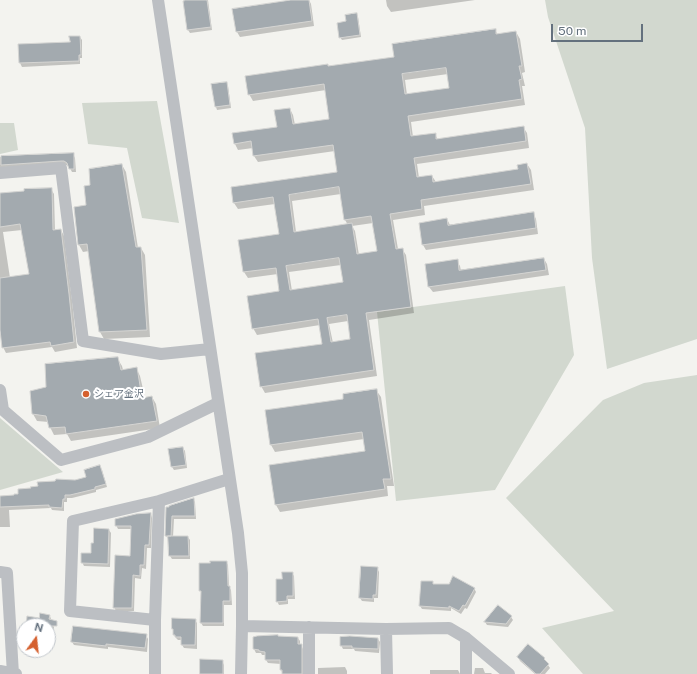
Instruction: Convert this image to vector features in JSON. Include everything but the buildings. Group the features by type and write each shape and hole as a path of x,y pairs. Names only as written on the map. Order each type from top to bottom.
{"street":[{"path":"158,0 238,533 242,573 241,674"},
{"path":"0,173 61,168 83,341 161,354 210,349"},
{"path":"0,390 3,410 61,460 148,437 218,403"},
{"path":"155,620 70,611 73,521 159,501 229,479"},
{"path":"155,674 155,620 159,501"},
{"path":"0,572 7,573 14,674 0,671"},
{"path":"242,626 386,629 449,628 466,638 509,674"},
{"path":"308,627 309,674"},
{"path":"386,629 387,674"},
{"path":"466,638 466,674"}],"shaded area":[{"path":"545,0 697,0 697,339 607,369 592,258 585,128 548,17"},
{"path":"157,101 179,223 142,218 127,148 88,144 82,103"},
{"path":"0,123 14,123 18,150 0,154"},
{"path":"565,286 574,355 495,490 396,501 377,312"},
{"path":"697,375 697,674 583,674 542,628 614,611 506,498 603,400 644,383"},
{"path":"0,418 63,472 0,490"}],"place":[{"name":"シェア金沢","path":"86,394"}]}
